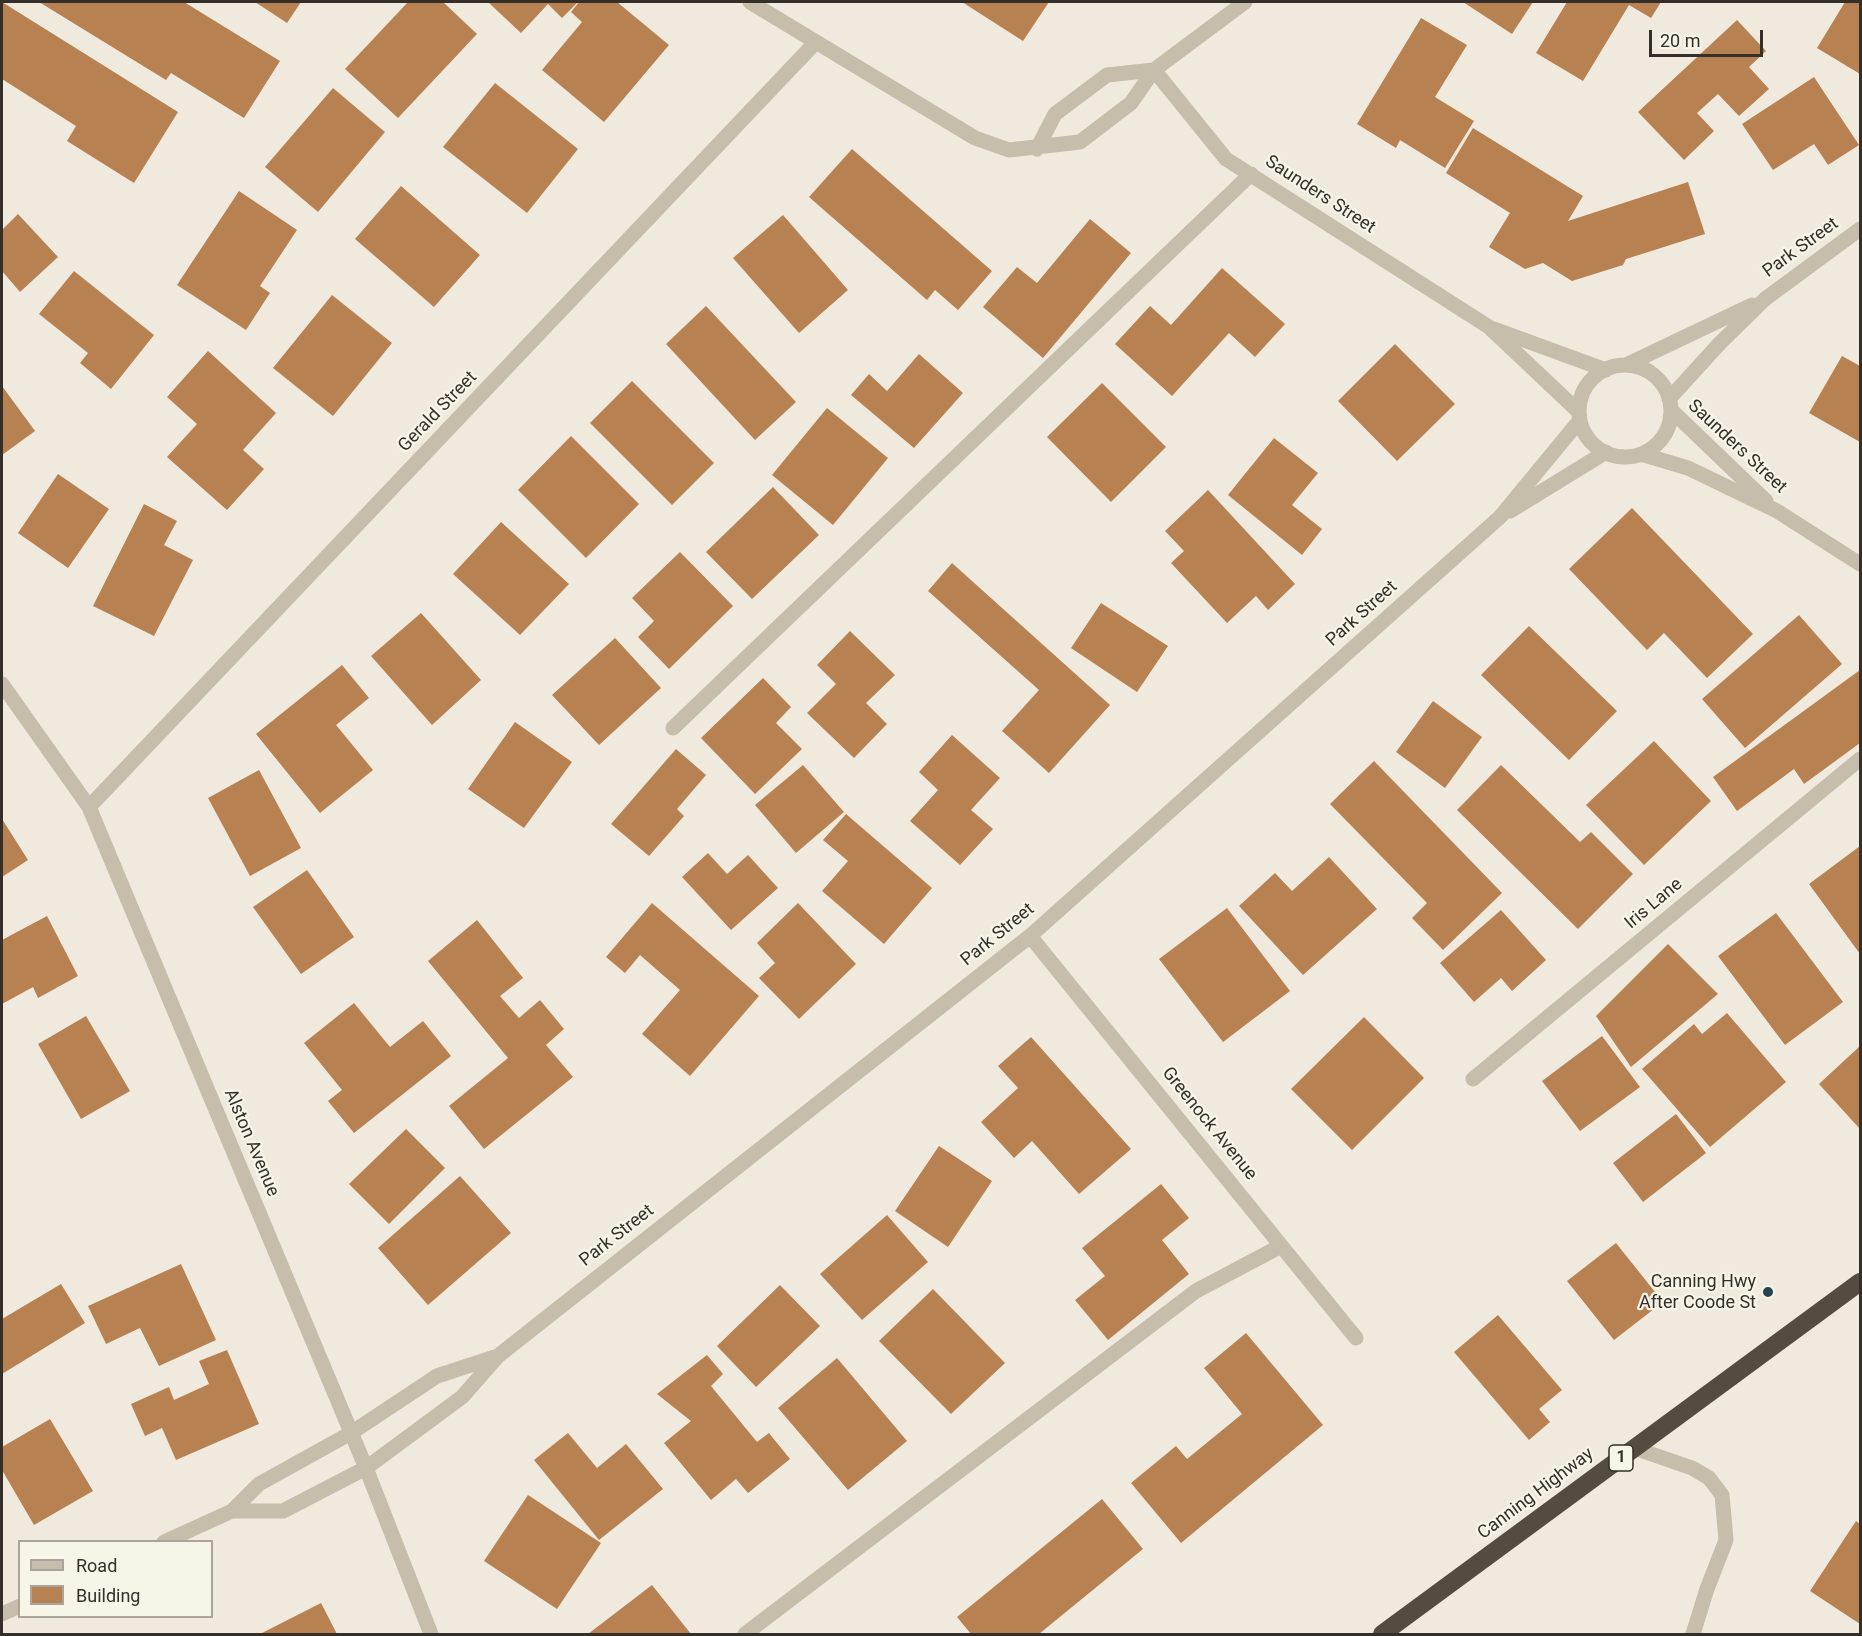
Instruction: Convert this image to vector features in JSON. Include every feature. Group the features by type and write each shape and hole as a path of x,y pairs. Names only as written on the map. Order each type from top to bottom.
{"highway":[{"name":"Canning Highway","path":"1382,1635 1860,1282"}],"street":[{"path":"750,2 975,138 1009,150 1037,149 1080,142 1131,103 1154,70 1245,2"},
{"name":"Gerald Street","path":"89,807 815,43"},
{"path":"1037,149 1055,114 1107,75 1154,70"},
{"name":"Saunders Street","path":"1154,70 1226,159 1489,327 1579,416"},
{"path":"673,728 1251,174"},
{"name":"Park Street","path":"1670,405 1713,350 1766,299 1860,229"},
{"name":"Park Street","path":"1626,365 1766,299"},
{"name":"Saunders Street","path":"1489,327 1606,370"},
{"path":"1626,365 1648,372 1665,388 1670,405 1668,428 1652,449 1641,454 1617,456 1606,453 1585,433 1579,416 1586,388 1606,370 1626,365"},
{"name":"Saunders Street","path":"1670,405 1777,511"},
{"name":"Park Street","path":"232,1511 282,1511 366,1468 462,1397 498,1356 1030,936 1500,517 1579,416"},
{"name":"Park Street","path":"1500,517 1606,453"},
{"name":"Saunders Street","path":"1641,454 1678,463 1777,511 1860,564"},
{"name":"Alston Avenue","path":"2,684 89,807 366,1468 432,1635"},
{"name":"Iris Lane","path":"1473,1079 1860,759"},
{"name":"Greenock Avenue","path":"1030,936 1356,1338"},
{"path":"745,1635 1196,1291 1281,1246"},
{"name":"Park Street","path":"168,1540 232,1511 259,1484 351,1433 437,1376 498,1356"},
{"path":"1634,1448 1692,1468 1709,1478 1722,1495 1726,1540 1707,1589 1695,1634"},
{"path":"2,1614 18,1607"}],"building":[{"path":"2,2 178,112 134,183 67,141 76,126 2,79"},
{"path":"39,2 184,2 280,61 244,118 171,73 166,80"},
{"path":"255,2 301,2 287,23"},
{"path":"408,2 443,2 477,34 398,118 345,69"},
{"path":"488,2 578,2 562,18 548,4 521,33"},
{"path":"579,2 617,2 669,45 604,122 542,70 582,22 571,12"},
{"path":"962,2 1049,2 1023,41"},
{"path":"1463,2 1533,2 1512,34"},
{"path":"1567,2 1661,2 1651,18 1629,5 1583,81 1536,53"},
{"path":"1845,2 1860,2 1860,74 1817,48"},
{"path":"1421,18 1467,45 1435,97 1474,121 1445,168 1400,140 1396,148 1357,124"},
{"path":"1737,20 1766,51 1749,67 1769,89 1739,116 1718,94 1697,113 1714,131 1684,160 1638,112"},
{"path":"1814,77 1859,145 1828,165 1814,144 1773,170 1742,124"},
{"path":"495,83 578,149 527,213 443,147"},
{"path":"333,88 385,132 318,212 265,167"},
{"path":"1473,128 1583,196 1568,221 1688,182 1705,234 1626,259 1623,265 1572,281 1543,263 1525,269 1489,247 1510,213 1446,173"},
{"path":"852,149 992,271 958,310 935,290 927,300 809,197"},
{"path":"401,186 480,255 434,307 355,239"},
{"path":"239,191 297,230 260,286 270,293 246,330 177,285"},
{"path":"18,214 58,257 20,292 2,271 2,230"},
{"path":"783,215 848,290 799,333 733,258"},
{"path":"1090,219 1131,253 1043,358 983,307 1017,267 1037,283"},
{"path":"1222,268 1285,324 1255,357 1229,333 1172,396 1115,344 1150,306 1171,325"},
{"path":"74,271 154,335 111,389 80,363 88,353 39,314"},
{"path":"332,295 392,343 333,416 273,368"},
{"path":"706,306 796,402 755,440 666,344"},
{"path":"1395,344 1455,404 1397,461 1338,401"},
{"path":"208,351 276,413 243,450 264,469 227,510 167,457 197,424 167,397"},
{"path":"919,354 963,393 914,448 851,395 869,374 887,391"},
{"path":"1842,356 1860,366 1860,442 1809,413"},
{"path":"632,381 714,463 672,505 590,423"},
{"path":"1102,383 1166,447 1111,502 1047,437"},
{"path":"2,386 35,431 2,455"},
{"path":"827,408 888,458 833,525 772,475"},
{"path":"571,436 639,504 586,558 518,490"},
{"path":"1274,438 1318,473 1292,505 1322,529 1302,555 1228,495"},
{"path":"58,474 109,509 68,568 18,533"},
{"path":"773,487 819,535 752,599 706,552"},
{"path":"1208,490 1295,584 1268,610 1256,596 1227,623 1171,563 1184,551 1165,531"},
{"path":"144,504 177,521 164,545 193,560 154,636 93,606"},
{"path":"1632,508 1753,634 1707,678 1664,633 1647,650 1569,569"},
{"path":"501,522 569,584 520,635 453,574"},
{"path":"680,552 733,606 669,669 638,637 654,621 632,598"},
{"path":"952,563 1110,705 1049,773 1002,731 1039,690 928,591"},
{"path":"1101,603 1168,646 1137,692 1071,648"},
{"path":"421,613 481,680 432,725 371,656"},
{"path":"1799,615 1842,664 1745,748 1702,699"},
{"path":"1529,626 1617,711 1569,760 1481,675"},
{"path":"850,631 895,675 866,703 887,724 854,758 807,713 836,684 817,665"},
{"path":"615,638 661,688 599,745 552,695"},
{"path":"342,665 369,698 336,725 373,770 320,813 256,734"},
{"path":"1860,670 1860,743 1804,784 1794,769 1737,811 1713,777"},
{"path":"763,678 791,707 776,723 802,749 755,794 701,738"},
{"path":"1433,701 1482,737 1445,788 1396,752"},
{"path":"515,722 572,762 524,828 468,789"},
{"path":"952,735 1000,778 971,810 993,829 960,865 910,821 938,790 919,772"},
{"path":"1654,741 1711,801 1644,865 1586,805"},
{"path":"676,749 706,775 677,809 684,816 649,856 611,824"},
{"path":"1374,761 1502,893 1443,950 1412,918 1427,903 1330,804"},
{"path":"803,765 844,812 796,853 755,805"},
{"path":"1501,765 1580,842 1591,832 1633,874 1578,929 1457,810"},
{"path":"259,770 301,848 250,876 208,798"},
{"path":"846,814 932,888 884,944 822,891 848,861 823,840"},
{"path":"2,819 28,860 2,877"},
{"path":"1860,846 1860,954 1809,884"},
{"path":"708,853 727,874 748,855 778,888 731,930 682,877"},
{"path":"1329,857 1377,909 1303,975 1239,906 1275,873 1292,891"},
{"path":"307,870 354,937 301,974 253,907"},
{"path":"652,903 759,996 690,1076 642,1034 680,990 640,955 625,973 606,957"},
{"path":"798,903 856,964 799,1019 759,978 775,963 757,943"},
{"path":"1227,908 1290,991 1223,1042 1159,959"},
{"path":"1501,910 1546,960 1512,991 1501,978 1474,1002 1440,963"},
{"path":"1776,913 1843,1002 1785,1045 1718,956"},
{"path":"47,916 78,976 38,998 33,987 2,1004 2,940"},
{"path":"477,920 523,978 500,996 519,1018 540,1000 564,1029 546,1045 573,1077 484,1149 449,1106 508,1058 428,961"},
{"path":"1668,944 1718,994 1631,1067 1596,1016"},
{"path":"354,1003 390,1047 423,1021 451,1056 354,1133 328,1101 342,1090 304,1043"},
{"path":"1727,1013 1786,1082 1710,1147 1642,1069 1694,1024 1702,1034"},
{"path":"86,1016 130,1091 81,1119 38,1044"},
{"path":"1364,1017 1424,1078 1352,1150 1291,1089"},
{"path":"1602,1036 1640,1087 1580,1131 1542,1081"},
{"path":"1031,1037 1131,1149 1079,1194 1032,1141 1014,1158 981,1122 1018,1088 998,1066"},
{"path":"1860,1046 1860,1129 1819,1084"},
{"path":"1676,1114 1706,1153 1643,1202 1613,1163"},
{"path":"406,1129 445,1168 389,1224 349,1184"},
{"path":"939,1146 992,1181 948,1247 895,1211"},
{"path":"460,1176 511,1233 428,1305 378,1248"},
{"path":"1161,1184 1189,1218 1162,1240 1189,1274 1108,1340 1075,1300 1105,1276 1082,1248"},
{"path":"887,1215 928,1262 862,1320 820,1274"},
{"path":"1616,1243 1663,1302 1614,1340 1567,1281"},
{"path":"181,1264 216,1340 159,1366 140,1328 106,1344 88,1306"},
{"path":"61,1284 85,1323 2,1374 2,1319"},
{"path":"780,1285 820,1326 756,1387 717,1346"},
{"path":"933,1289 1005,1363 951,1414 879,1341"},
{"path":"1498,1315 1562,1390 1539,1409 1550,1422 1529,1440 1454,1352"},
{"path":"1246,1333 1323,1425 1181,1543 1131,1483 1176,1446 1187,1459 1242,1414 1204,1368"},
{"path":"227,1350 259,1424 176,1460 162,1428 145,1436 131,1404 169,1387 174,1400 209,1384 199,1361"},
{"path":"707,1355 723,1374 711,1386 757,1442 769,1433 790,1459 748,1493 736,1479 711,1500 664,1443 691,1421 657,1394"},
{"path":"837,1358 907,1441 848,1490 778,1408"},
{"path":"50,1419 93,1491 34,1525 2,1470 2,1447"},
{"path":"568,1433 597,1468 626,1444 663,1489 599,1540 534,1460"},
{"path":"528,1495 601,1543 557,1609 484,1561"},
{"path":"1102,1499 1143,1549 1039,1634 971,1634 957,1617"},
{"path":"1856,1521 1860,1524 1860,1624 1810,1591"},
{"path":"652,1585 691,1634 588,1634"},
{"path":"321,1603 337,1634 260,1634"}],"place":[{"name":"Canning Hwy After Coode St","path":"1768,1292"}]}
